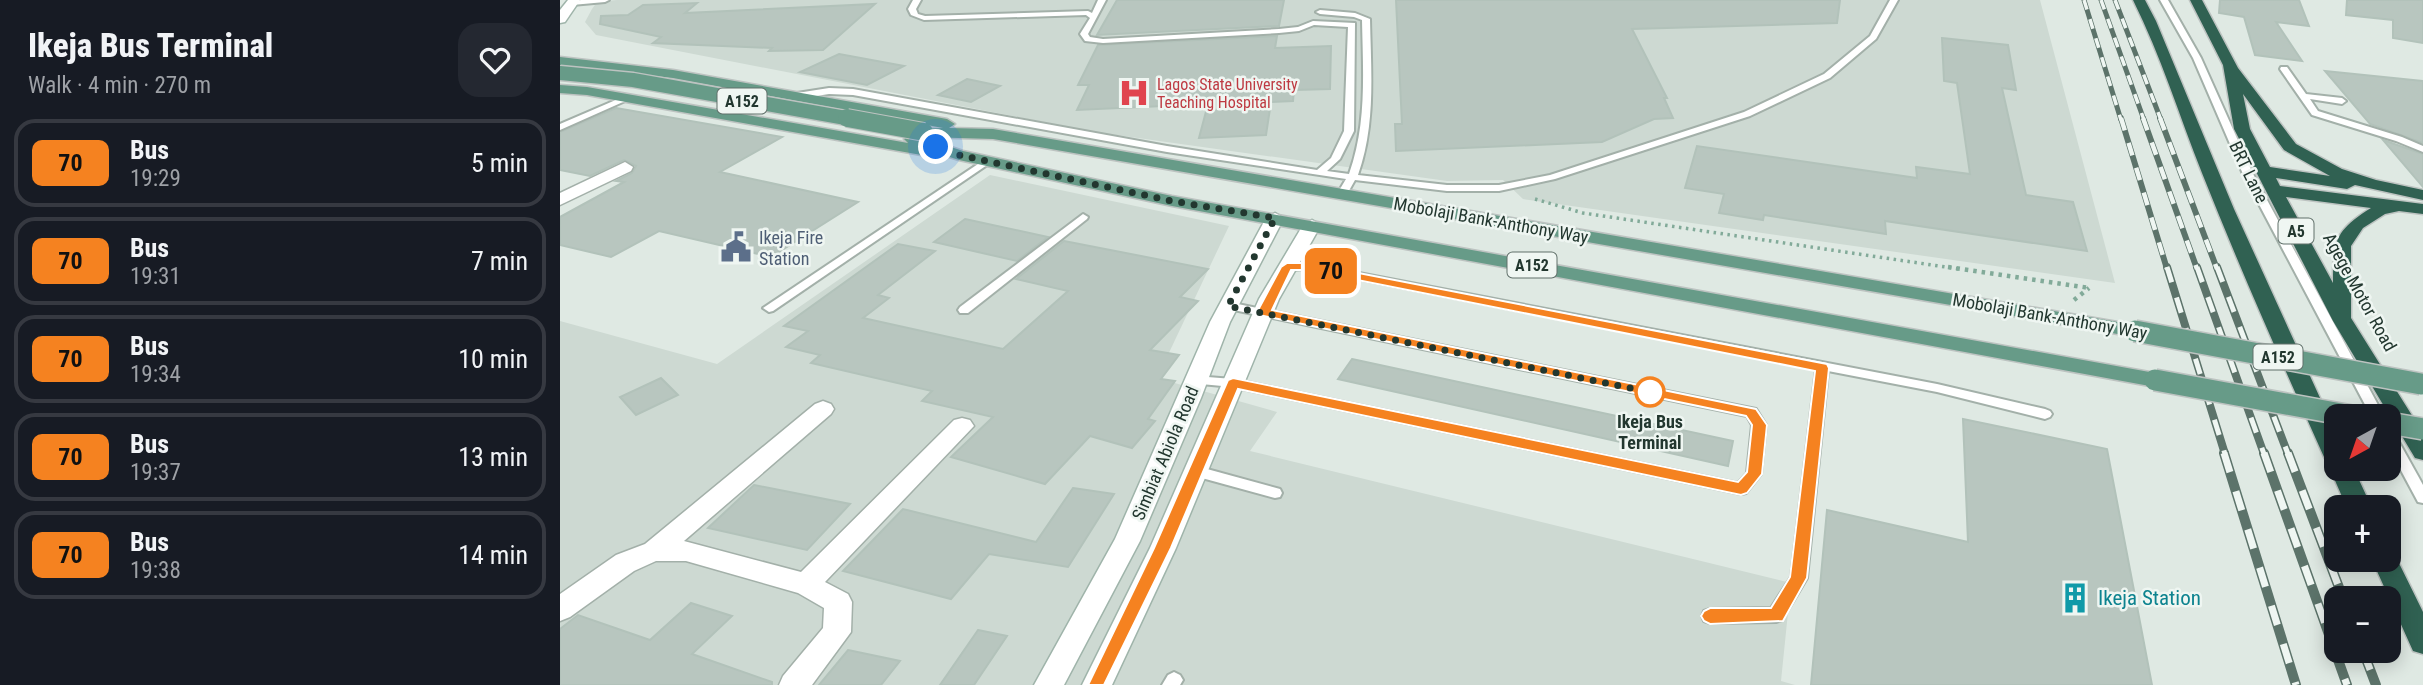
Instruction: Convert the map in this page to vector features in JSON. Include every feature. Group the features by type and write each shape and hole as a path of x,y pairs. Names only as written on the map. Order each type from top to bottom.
{"highway":[{"path":"2138,0 2161,41 2193,130 2262,299 2324,431"},
{"name":"Agege Motor Road","path":"2196,0 2230,65 2242,129 2343,321 2423,452"},
{"path":"2230,65 2288,146 2346,176 2384,188"},
{"path":"2265,171 2423,195"},
{"path":"2275,190 2423,209"},
{"path":"2343,321 2342,246 2357,224 2379,210 2399,206"},
{"path":"2391,572 2423,642"}],"main road":[{"path":"560,46 600,64"},
{"path":"560,61 673,74 993,134"},
{"name":"Mobolaji Bank-Anthony Way","path":"560,73 632,80 918,136 959,155 1172,201 2324,411"},
{"path":"626,97 628,90 643,81 673,74"},
{"name":"Mobolaji Bank-Anthony Way","path":"560,81 607,85 918,136 993,134 2135,331 2422,384"},
{"path":"560,89 626,97 899,148 959,155"},
{"path":"2401,425 2423,429"}],"street":[{"path":"560,19 573,1"},
{"path":"560,200 625,167"},
{"name":"Simbiat Abiola Road","path":"1049,685 1127,541 1228,306 1275,218"},
{"path":"1097,685 1163,548 1264,312 1312,225"},
{"path":"560,609 625,563 654,551 824,409"},
{"path":"806,584 962,426"},
{"path":"654,551 686,551 806,584 838,602 837,632 794,685"}],"lane":[{"path":"573,1 605,0"},
{"path":"917,0 912,9 915,15 924,18 1073,12 1088,13 1094,17"},
{"path":"1102,0 1084,34 1088,39 1103,41 1279,31 1298,29 1313,23 1352,25 1354,32 1349,131 1335,159 1319,173"},
{"path":"1313,23 1320,12 1321,0"},
{"path":"797,96 829,91 853,92 1167,149 1319,173 1447,188 1499,188 1552,177 1747,114 1827,76 1873,37 1894,0"},
{"name":"BRT Lane","path":"2164,0 2197,58 2248,174 2372,404"},
{"path":"1320,12 1355,15 1366,19 1366,129 1354,178 1342,194"},
{"path":"2284,69 2315,113 2423,149"},
{"path":"2302,96 2342,101"},
{"path":"560,128 626,97"},
{"path":"560,115 580,118"},
{"path":"769,308 988,161"},
{"path":"964,310 1083,217"},
{"path":"1287,267 1307,266 1822,368 1937,388 2045,414"},
{"path":"1195,380 1233,383 1741,489 1754,474 1759,425 1751,412 1228,306"},
{"path":"1710,616 1776,615 1798,578 1822,368"},
{"path":"2401,458 2423,498"},
{"path":"1196,471 1275,493"}],"path":[{"path":"1499,188 1583,213 2090,288"}],"shaded area":[{"path":"2040,0 2115,283 1523,199 1503,180 1447,181 1095,132 596,35 585,22 592,9 597,2"},
{"path":"990,175 1229,226 1157,378 1277,412 1250,451 1791,583 1781,681 1795,685 560,685 560,321 717,364"}],"building":[{"path":"1117,0 1284,0 1279,26 1097,35"},
{"path":"1396,0 1840,0 1837,23 1632,29 1667,98 1664,98 1673,118 1654,119 1602,142 1396,151 1395,124 1402,124"},
{"path":"2220,0 2299,0 2309,26 2276,22 2302,61 2255,55 2244,17 2219,13"},
{"path":"2347,0 2423,0 2423,43 2393,38 2393,20 2346,15"},
{"path":"697,3 685,13 875,4 823,50 769,51 772,48 653,43 661,37 600,24 601,16 628,15 643,5"},
{"path":"1277,36 1275,48 1331,46 1330,89 1294,90 1293,101 1271,102 1266,135 1199,138 1208,104 1077,110 1089,85 1078,85 1098,45"},
{"path":"1942,38 2008,45 2016,90 2002,88 2026,195 2073,202 2087,251 1885,221 1886,234 1764,215 1763,220 1719,213 1724,194 1685,188 1697,146 1917,178 1916,167 1970,174 1957,83 1944,81"},
{"path":"839,54 904,66 867,85 800,72"},
{"path":"2325,71 2423,81 2423,143 2370,124"},
{"path":"967,79 1000,86 971,102 938,95"},
{"path":"616,108 782,137 720,172 858,202 771,257 659,231 611,257 560,245 560,217 624,182 616,181 632,173 636,166 624,160 590,176 560,170 560,132"},
{"path":"2383,140 2423,154 2423,187"},
{"path":"965,219 1048,237 1017,261 934,242"},
{"path":"1064,241 1208,269 1180,297 1198,301 1150,350 1179,355 1161,379 1175,381 1148,419 1155,421 1132,448 1090,436 1045,484 951,457 993,417 922,401 932,391 811,363 820,355 786,347 808,331 784,326 898,244 935,251 878,295 889,298 863,318 1003,349 1068,291 1016,279"},
{"path":"1352,359 1733,441 1728,466 1338,379"},
{"path":"661,378 678,395 636,415 620,397"},
{"path":"1963,419 2107,449 2152,685 1811,685 1827,510 1968,542"},
{"path":"754,485 850,504 807,550 708,528"},
{"path":"1073,488 1114,494 1068,567 989,554 951,599 843,571 903,509 1036,542"},
{"path":"691,603 732,616 692,654 772,682 772,685 560,685 560,629 578,615 650,640"},
{"path":"978,630 1007,636 974,685 940,685"},
{"path":"848,650 900,661 881,685 819,685"}],"railway":[{"path":"2084,0 2121,120"},
{"path":"2101,0 2144,120"},
{"path":"2115,0 2161,120"},
{"path":"2121,118 2167,269"},
{"path":"2143,118 2197,269"},
{"path":"2160,118 2217,269"},
{"path":"2167,267 2225,454"},
{"path":"2197,267 2264,454"},
{"path":"2217,267 2288,454"},
{"path":"2224,453 2296,685"},
{"path":"2264,453 2347,685"},
{"path":"2288,453 2338,586"},
{"path":"2368,663 2376,685"}],"bus line":[{"name":"70","path":"1097,685 1163,548 1233,383 1741,489 1754,474 1759,425 1751,412 1264,312 1287,267 1307,266 1822,368 1798,578 1776,615 1710,616"}],"place":[{"name":"Lagos State University Teaching Hospital","path":"1134,93"},
{"name":"Ikeja Fire Station","path":"736,247"},
{"name":"Ikeja Bus Terminal","path":"1650,392"},
{"name":"Ikeja Station","path":"2075,598"}],"route":[{"path":"936,147 959,155 1172,201 1275,218 1228,306 1650,392"}]}
